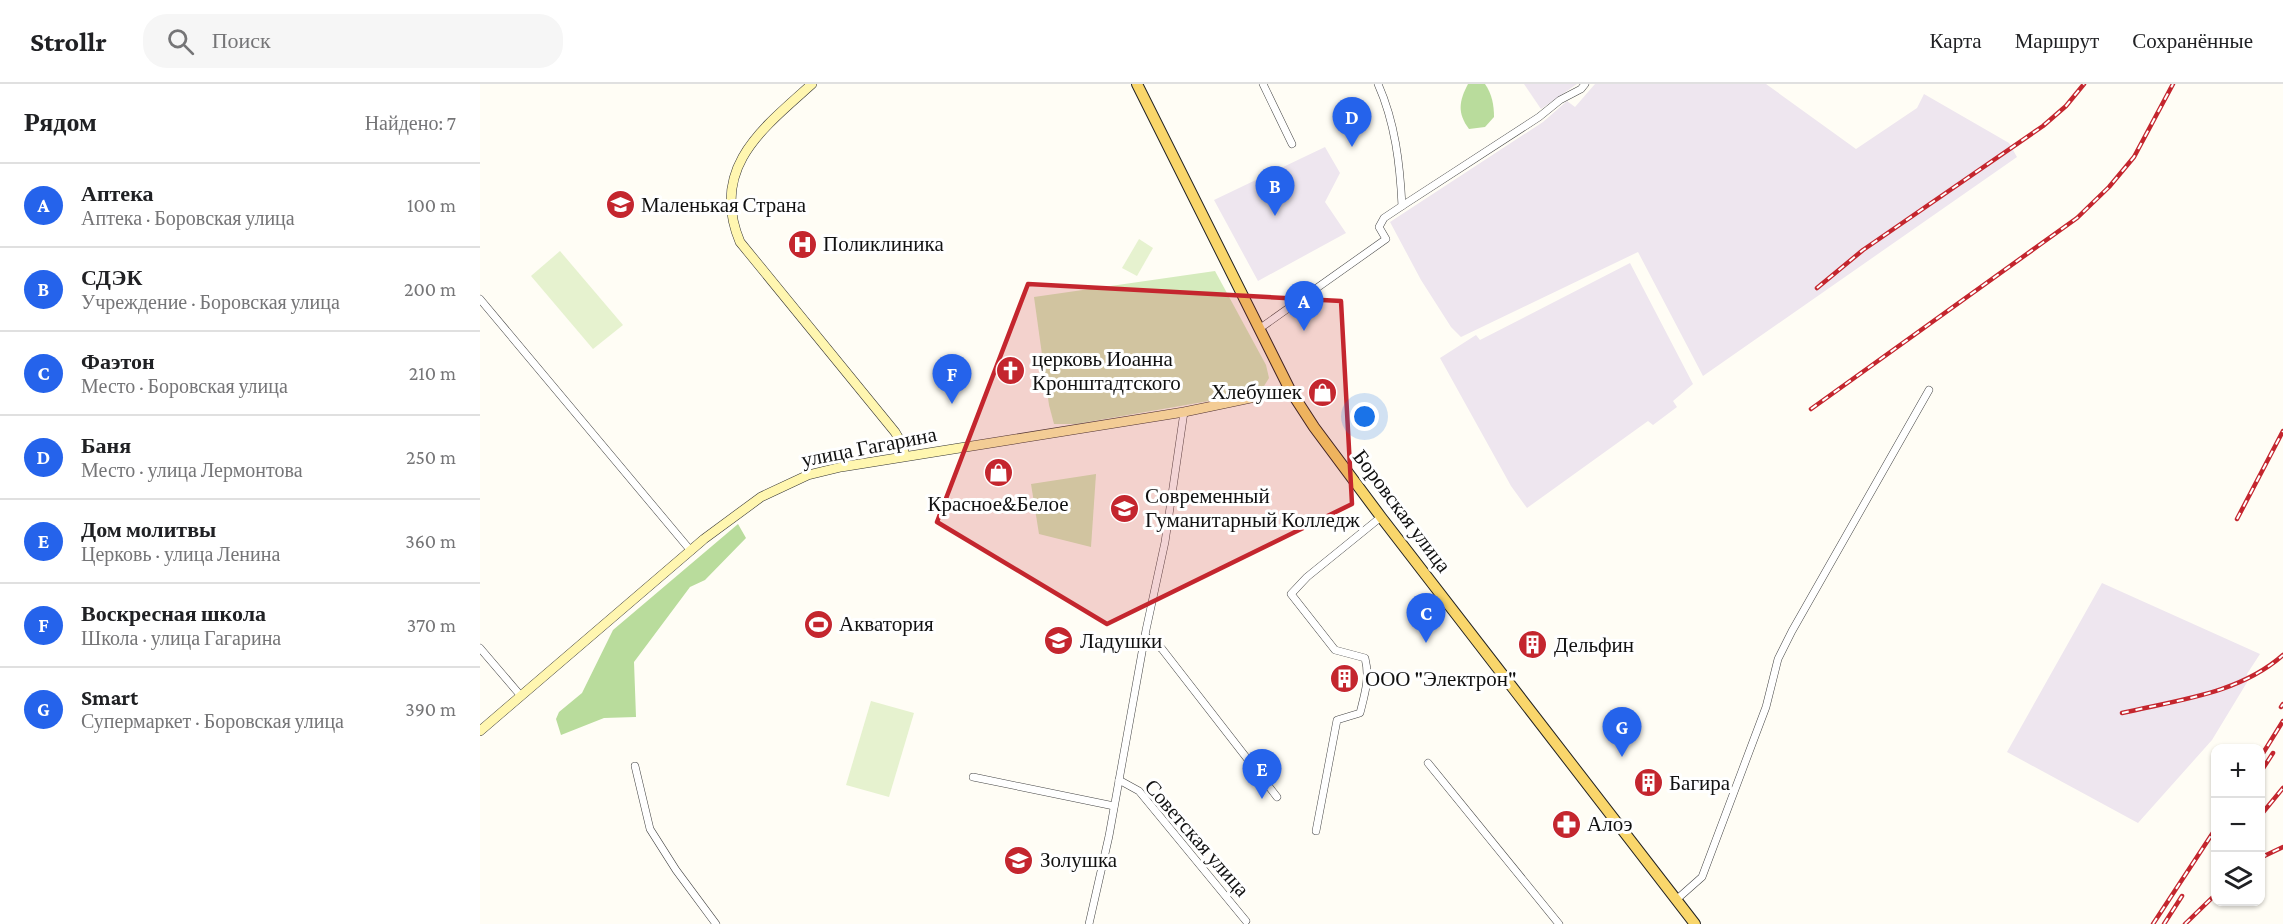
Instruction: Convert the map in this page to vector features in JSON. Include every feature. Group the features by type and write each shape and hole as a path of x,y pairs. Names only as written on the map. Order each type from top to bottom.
{"main road":[{"name":"Боровская улица","path":"1137,84 1290,390 1314,427 1695,924"}],"street":[{"path":"812,84 762,130 743,154 734,175 730,197 733,224 740,242 895,432 902,444 905,456"},
{"path":"1263,84 1292,144"},
{"path":"1378,84 1389,110 1400,175 1402,206"},
{"path":"1259,329 1386,239 1379,227 1384,218 1539,117 1585,84"},
{"path":"480,299 691,551"},
{"name":"улица Гагарина","path":"480,730 691,551 761,496 776,488 826,470 1184,412 1290,390"},
{"path":"1676,900 1702,877 1766,707 1778,659 1929,390"},
{"path":"1089,924 1165,542 1184,412"},
{"path":"1316,831 1337,720 1360,713 1368,682 1368,670 1365,658 1335,650 1291,594 1307,577 1381,517"},
{"path":"1145,636 1162,649 1277,797"},
{"path":"480,648 520,696"},
{"path":"1428,762 1558,924"},
{"path":"635,766 650,829 676,870 716,924"},
{"path":"973,777 1114,806"},
{"name":"Советская улица","path":"1119,780 1139,791 1246,921"}],"highlighted area":[{"path":"1028,284 1341,301 1352,504 1107,624 937,522"}],"shaded area":[{"path":"1524,84 1577,84 1541,109"},
{"path":"1595,84 1766,84 1856,149 1917,108 1924,94 2009,143 2017,157 1703,376 1638,252 1461,337 1451,327 1421,280 1390,222 1543,122 1567,101 1575,107"},
{"path":"1325,147 1340,173 1325,202 1346,233 1258,281 1214,200"},
{"path":"1630,263 1693,384 1673,401 1677,407 1653,425 1648,421 1527,508 1511,486 1440,358 1476,335 1480,340"},
{"path":"2102,583 2260,654 2247,674 2249,679 2212,740 2138,823 2007,752"}],"green space":[{"path":"1468,84 1485,84 1489,92 1494,117 1485,127 1469,129 1463,118 1461,101"},
{"path":"1139,239 1153,248 1137,276 1122,268"},
{"path":"560,251 623,325 593,349 531,276"},
{"path":"1215,271 1266,365 1269,378 1264,386 1244,395 1076,424 1054,424 1049,405 1034,297"},
{"path":"1096,474 1091,547 1039,534 1031,484"},
{"path":"738,524 746,538 705,580 690,587 634,662 636,717 604,718 561,735 556,719 559,712 582,693 613,630"},
{"path":"871,701 914,713 889,797 846,785"}],"railway":[{"path":"1817,288 1863,250 2043,126 2066,106 2084,84"},
{"path":"1811,409 2077,218 2109,187 2134,157 2173,84"},
{"path":"2237,519 2283,431"},
{"path":"2122,713 2207,694 2227,687 2247,679 2283,655"},
{"path":"2265,750 2283,721"},
{"path":"2265,765 2273,753"},
{"path":"2265,810 2283,788"},
{"path":"2153,924 2211,836"},
{"path":"2265,856 2283,847"},
{"path":"2164,924 2182,896"},
{"path":"2185,924 2211,899"}],"place":[{"name":"Баня","path":"1352,147"},
{"name":"Маленькая Страна","path":"620,205"},
{"name":"СДЭК","path":"1275,216"},
{"name":"Поликлиника","path":"802,244"},
{"name":"Аптека","path":"1304,331"},
{"name":"церковь Иоанна Кронштадтского","path":"1011,371"},
{"name":"Хлебушек","path":"1323,392"},
{"name":"Воскресная школа","path":"952,404"},
{"name":"Красное&Белое","path":"998,473"},
{"name":"Современный Гуманитарный Колледж","path":"1124,508"},
{"name":"Акватория","path":"818,624"},
{"name":"Ладушки","path":"1059,641"},
{"name":"Фаэтон","path":"1426,643"},
{"name":"Дельфин","path":"1533,645"},
{"name":"ООО \"Электрон\"","path":"1344,679"},
{"name":"Smart","path":"1622,757"},
{"name":"Багира","path":"1648,783"},
{"name":"Дом молитвы","path":"1262,799"},
{"name":"Алоэ","path":"1566,824"},
{"name":"Золушка","path":"1019,860"}]}
